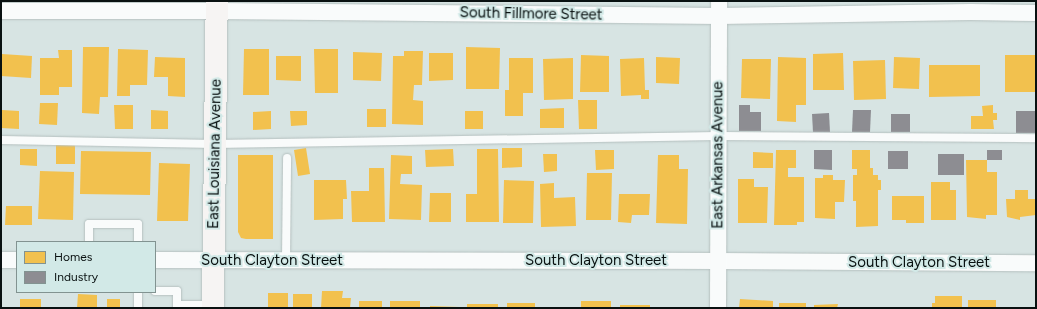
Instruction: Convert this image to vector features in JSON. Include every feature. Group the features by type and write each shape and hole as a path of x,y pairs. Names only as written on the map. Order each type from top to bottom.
{"street":[{"name":"South Fillmore Street","path":"1,11 217,6 719,9 1036,13"},
{"name":"East Louisiana Avenue","path":"213,307 217,6"},
{"name":"East Arkansas Avenue","path":"718,308 719,9"},
{"path":"1,260 16,260"},
{"name":"South Clayton Street","path":"156,260 1036,263"}],"lane":[{"path":"1,140 215,144 718,136 1036,138"},
{"path":"286,261 288,158"},
{"path":"89,241 89,224 138,224 138,241"},
{"path":"156,291 177,291 177,307 213,307"},
{"path":"138,293 138,308"}],"building: Homes":[{"path":"83,47 109,47 108,97 100,97 99,114 82,113"},
{"path":"466,47 500,48 499,89 466,89"},
{"path":"118,49 148,50 147,85 130,85 130,96 117,96"},
{"path":"244,49 269,49 269,95 243,95"},
{"path":"314,49 338,49 338,93 315,93"},
{"path":"58,50 72,50 72,87 59,87 59,95 40,95 40,58 59,58"},
{"path":"404,51 423,51 422,85 414,85 413,100 423,101 423,125 392,124 393,56 404,56"},
{"path":"353,52 382,53 381,81 353,80"},
{"path":"429,53 453,53 453,80 429,81"},
{"path":"843,53 844,90 813,90 813,54"},
{"path":"2,54 32,56 31,78 1,76"},
{"path":"581,55 609,56 609,92 580,92"},
{"path":"1005,55 1036,55 1036,92 1005,92"},
{"path":"276,56 301,56 301,81 276,80"},
{"path":"155,57 185,58 185,97 168,96 168,77 154,77"},
{"path":"656,57 680,58 679,84 656,83"},
{"path":"778,57 806,58 806,105 796,105 796,122 777,121"},
{"path":"894,57 920,58 919,89 893,88"},
{"path":"509,58 533,58 533,93 523,93 523,116 505,116 505,90 509,90"},
{"path":"573,58 573,99 544,100 543,59"},
{"path":"644,58 645,90 649,90 649,99 641,99 641,95 621,96 620,59"},
{"path":"742,59 771,59 770,99 741,98"},
{"path":"885,60 886,99 854,100 853,61"},
{"path":"929,65 980,65 980,96 929,97"},
{"path":"578,100 597,100 597,129 579,129"},
{"path":"40,103 58,103 57,125 39,124"},
{"path":"114,105 133,105 133,129 115,129"},
{"path":"993,105 993,113 997,113 997,120 993,120 994,129 971,129 971,116 983,116 982,106"},
{"path":"564,108 564,128 540,128 540,109"},
{"path":"367,109 386,109 386,127 367,127"},
{"path":"2,110 19,111 19,129 1,128"},
{"path":"151,110 168,111 168,129 151,129"},
{"path":"271,111 271,129 253,130 253,112"},
{"path":"290,111 307,111 307,125 291,126"},
{"path":"465,111 483,111 483,129 465,129"},
{"path":"56,144 75,144 75,164 56,164"},
{"path":"306,148 310,174 298,176 294,150"},
{"path":"502,148 522,148 522,167 502,168"},
{"path":"20,149 37,149 37,166 20,165"},
{"path":"453,149 454,166 426,167 425,150"},
{"path":"477,149 498,149 499,222 466,222 466,194 477,194"},
{"path":"595,150 614,150 614,169 596,170"},
{"path":"776,150 796,150 796,168 788,168 788,177 804,177 804,222 797,222 797,225 774,225"},
{"path":"852,150 870,150 870,168 873,168 873,175 878,175 878,180 881,180 881,190 878,190 878,226 856,227 856,201 853,201 853,175 857,175 857,169 852,169"},
{"path":"81,151 151,152 150,195 80,194"},
{"path":"753,152 773,153 773,168 753,168"},
{"path":"543,154 557,154 557,171 544,172"},
{"path":"238,155 273,155 273,239 241,238 238,232"},
{"path":"391,155 412,156 412,174 401,174 400,184 422,185 421,220 389,219"},
{"path":"658,155 679,155 679,169 688,169 687,224 656,223"},
{"path":"966,160 987,160 987,172 997,172 997,215 986,215 986,219 967,217"},
{"path":"159,163 190,164 188,221 157,221"},
{"path":"369,168 384,168 385,222 352,222 351,191 369,191"},
{"path":"40,171 74,172 73,220 38,219"},
{"path":"587,173 612,173 611,220 586,220"},
{"path":"823,175 833,175 833,180 845,180 844,202 835,202 835,219 815,218 815,178 823,178"},
{"path":"738,179 754,179 754,187 768,187 767,223 738,223"},
{"path":"314,180 346,180 347,199 343,199 343,219 314,220"},
{"path":"504,180 534,181 533,223 503,223"},
{"path":"931,182 950,182 950,190 956,190 956,220 931,220"},
{"path":"554,183 554,198 575,197 576,226 541,227 540,184"},
{"path":"1015,190 1028,190 1028,199 1035,199 1036,215 1020,217 1020,220 1007,217 1006,199 1015,199"},
{"path":"430,193 451,193 451,222 429,222"},
{"path":"619,194 650,194 649,215 632,215 631,223 618,222"},
{"path":"892,196 924,196 924,223 906,223 906,220 892,220"},
{"path":"6,206 32,206 32,225 5,225"},
{"path":"322,291 343,291 342,298 351,298 350,308 321,308"},
{"path":"268,293 288,293 288,308 268,308"},
{"path":"78,294 97,295 97,308 77,308"},
{"path":"293,294 312,294 312,308 293,308"},
{"path":"935,296 962,296 962,308 932,308 932,303 935,303"},
{"path":"20,299 41,299 41,308 20,308"},
{"path":"107,299 120,299 120,308 107,308"},
{"path":"740,299 773,301 773,308 739,308"},
{"path":"968,300 996,300 996,308 968,308"},
{"path":"359,301 382,301 382,308 359,308"},
{"path":"390,301 420,301 420,308 390,308"},
{"path":"581,301 611,301 611,308 581,308"},
{"path":"507,303 535,303 535,308 507,308"},
{"path":"779,303 806,303 806,308 779,308"},
{"path":"467,304 498,304 498,308 467,308"},
{"path":"838,304 837,308 814,308 814,305"},
{"path":"620,305 650,305 650,308 620,308"},
{"path":"430,306 460,307 460,308 430,308"},
{"path":"1036,307 1036,308 1004,308"}],"building: Industry":[{"path":"739,105 750,105 750,112 761,112 761,131 739,131"},
{"path":"853,110 871,110 870,132 852,132"},
{"path":"1016,111 1036,111 1036,133 1016,133"},
{"path":"829,113 830,132 813,132 812,114"},
{"path":"891,114 910,114 910,132 891,132"},
{"path":"814,150 832,150 832,170 814,169"},
{"path":"987,150 1002,150 1002,160 987,160"},
{"path":"888,151 908,151 908,169 888,169"},
{"path":"938,154 964,154 964,175 938,175"}]}
